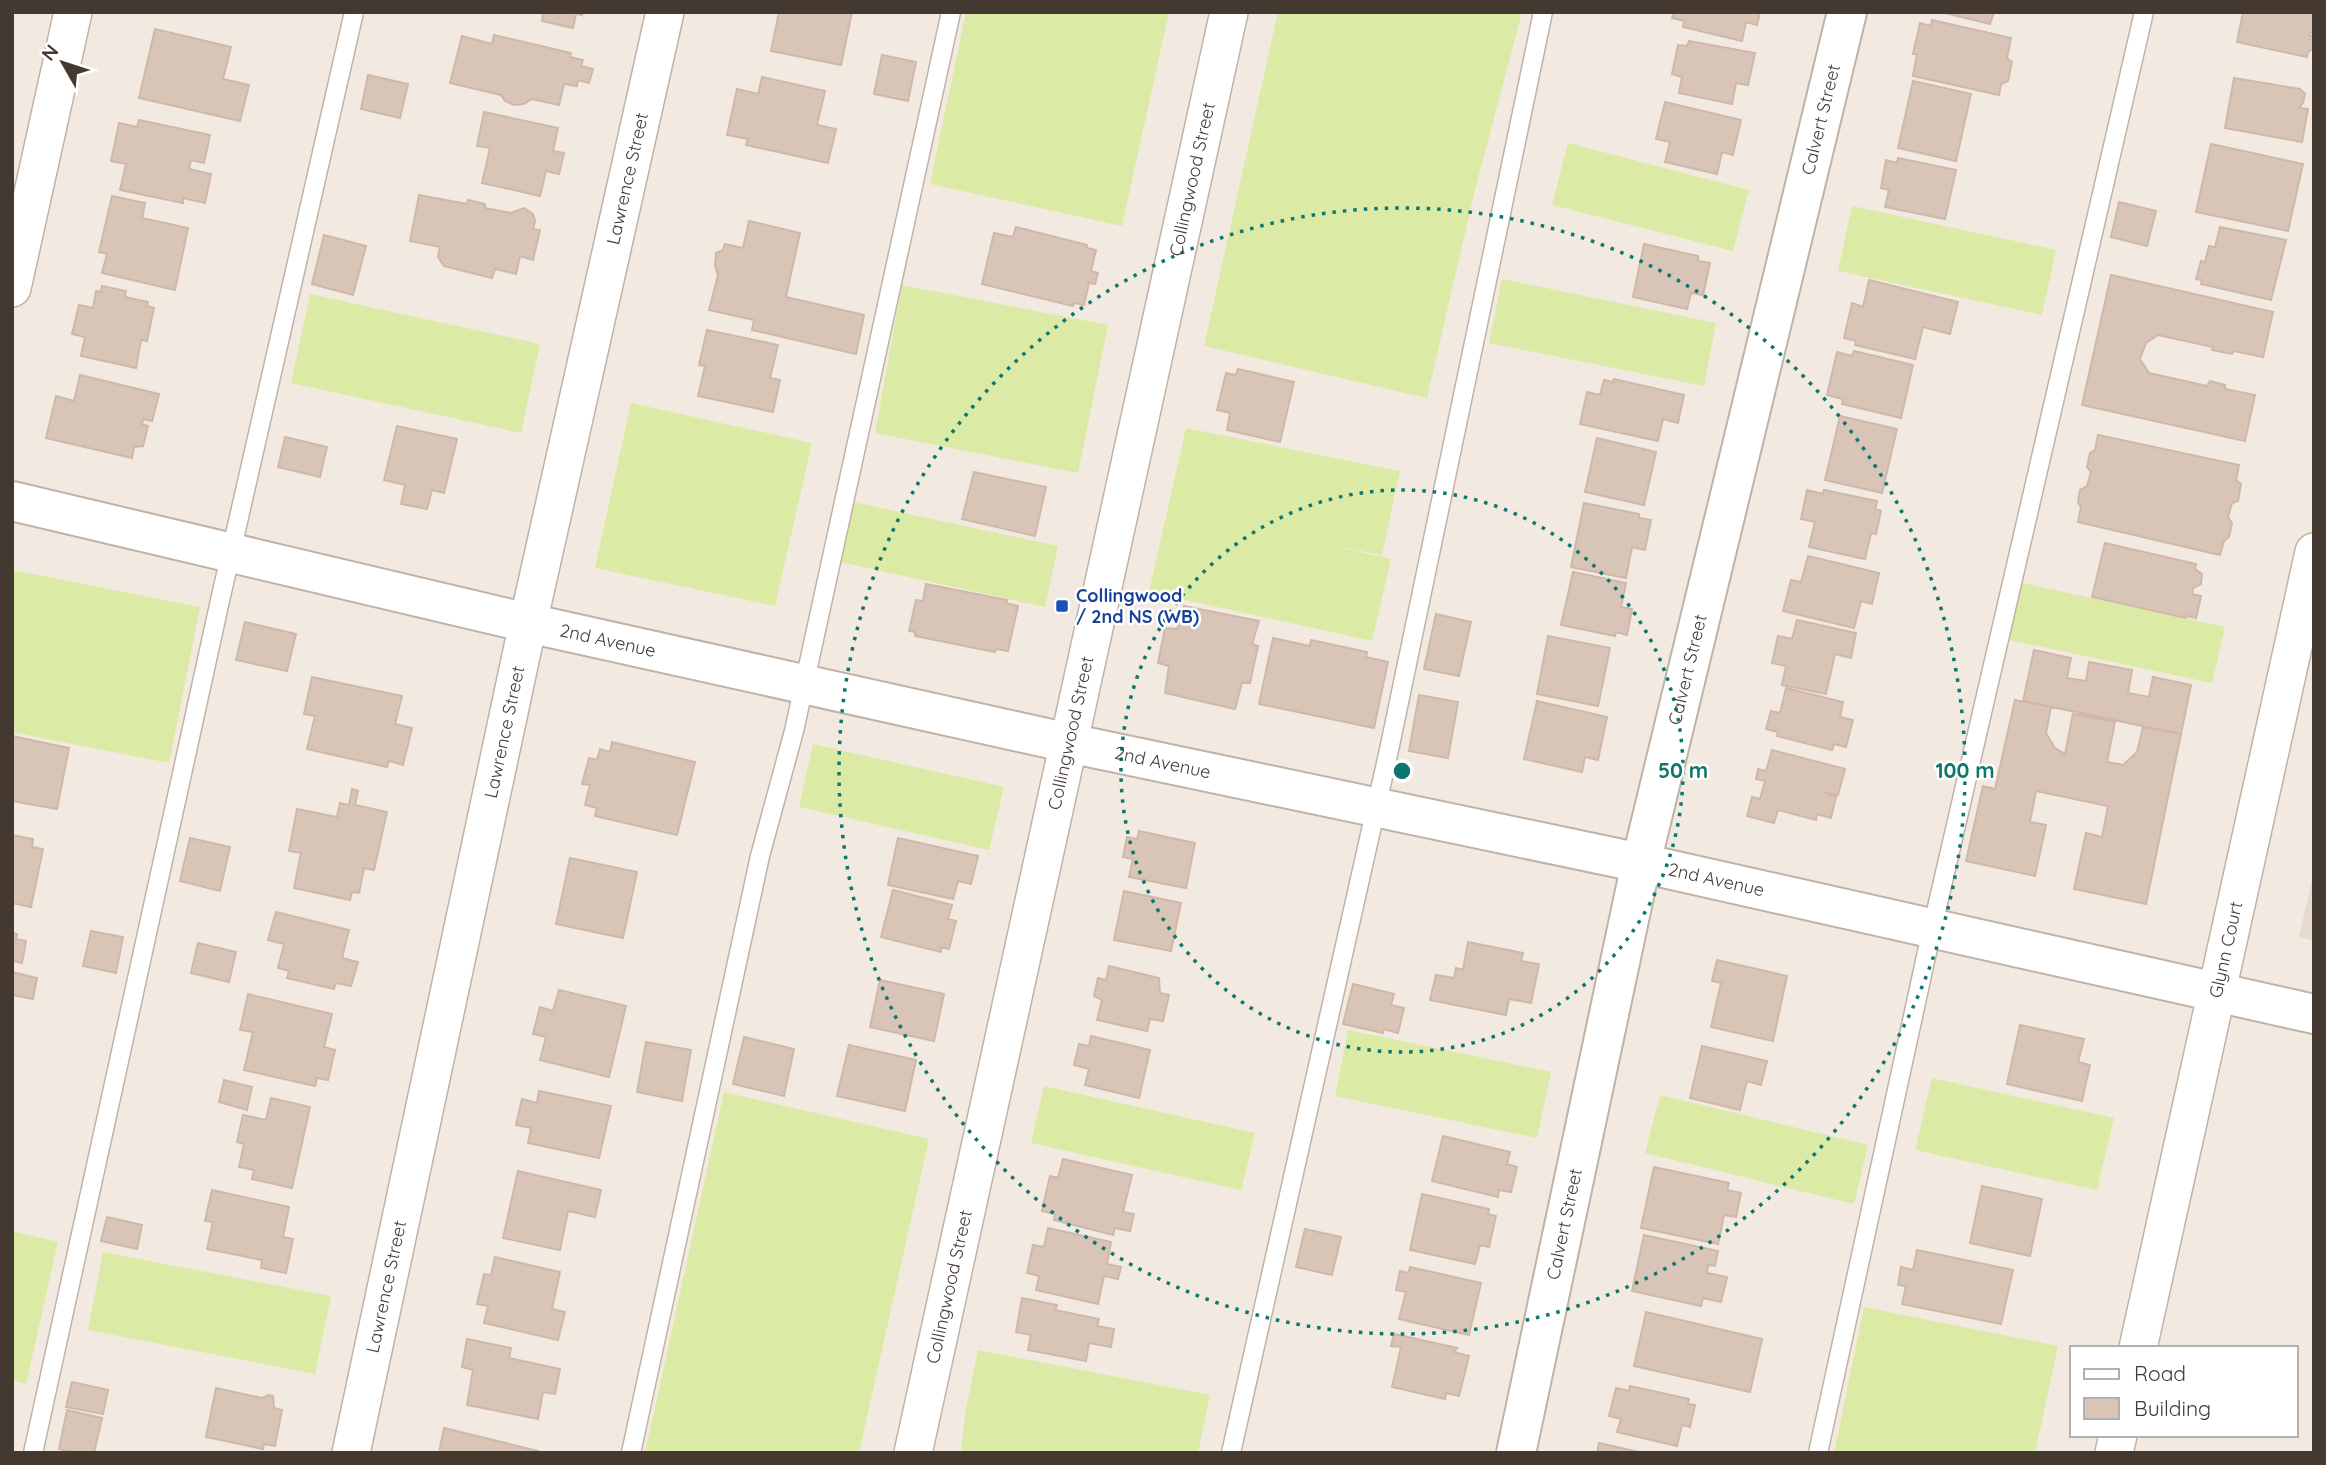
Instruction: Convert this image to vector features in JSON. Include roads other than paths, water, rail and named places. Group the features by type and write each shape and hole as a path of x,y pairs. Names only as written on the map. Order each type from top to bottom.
{"street":[{"path":"12,288 73,12"},
{"name":"Lawrence Street","path":"351,1453 528,623 665,12"},
{"name":"Collingwood Street","path":"913,1453 1229,12"},
{"name":"Calvert Street","path":"1516,1453 1641,863 1847,12"},
{"name":"2nd Avenue","path":"12,501 528,623 1069,743 1641,863 2314,1014"},
{"name":"Glynn Court","path":"2138,1346 2314,552"}],"lane":[{"path":"33,1453 231,553 354,12"},
{"path":"631,1453 760,856 794,731 951,12"},
{"path":"1231,1453 1376,807 1543,12"},
{"path":"1818,1453 1932,929 2144,12"}],"place":[{"name":"Collingwood / 2nd NS (WB)","path":"1062,606"}]}
